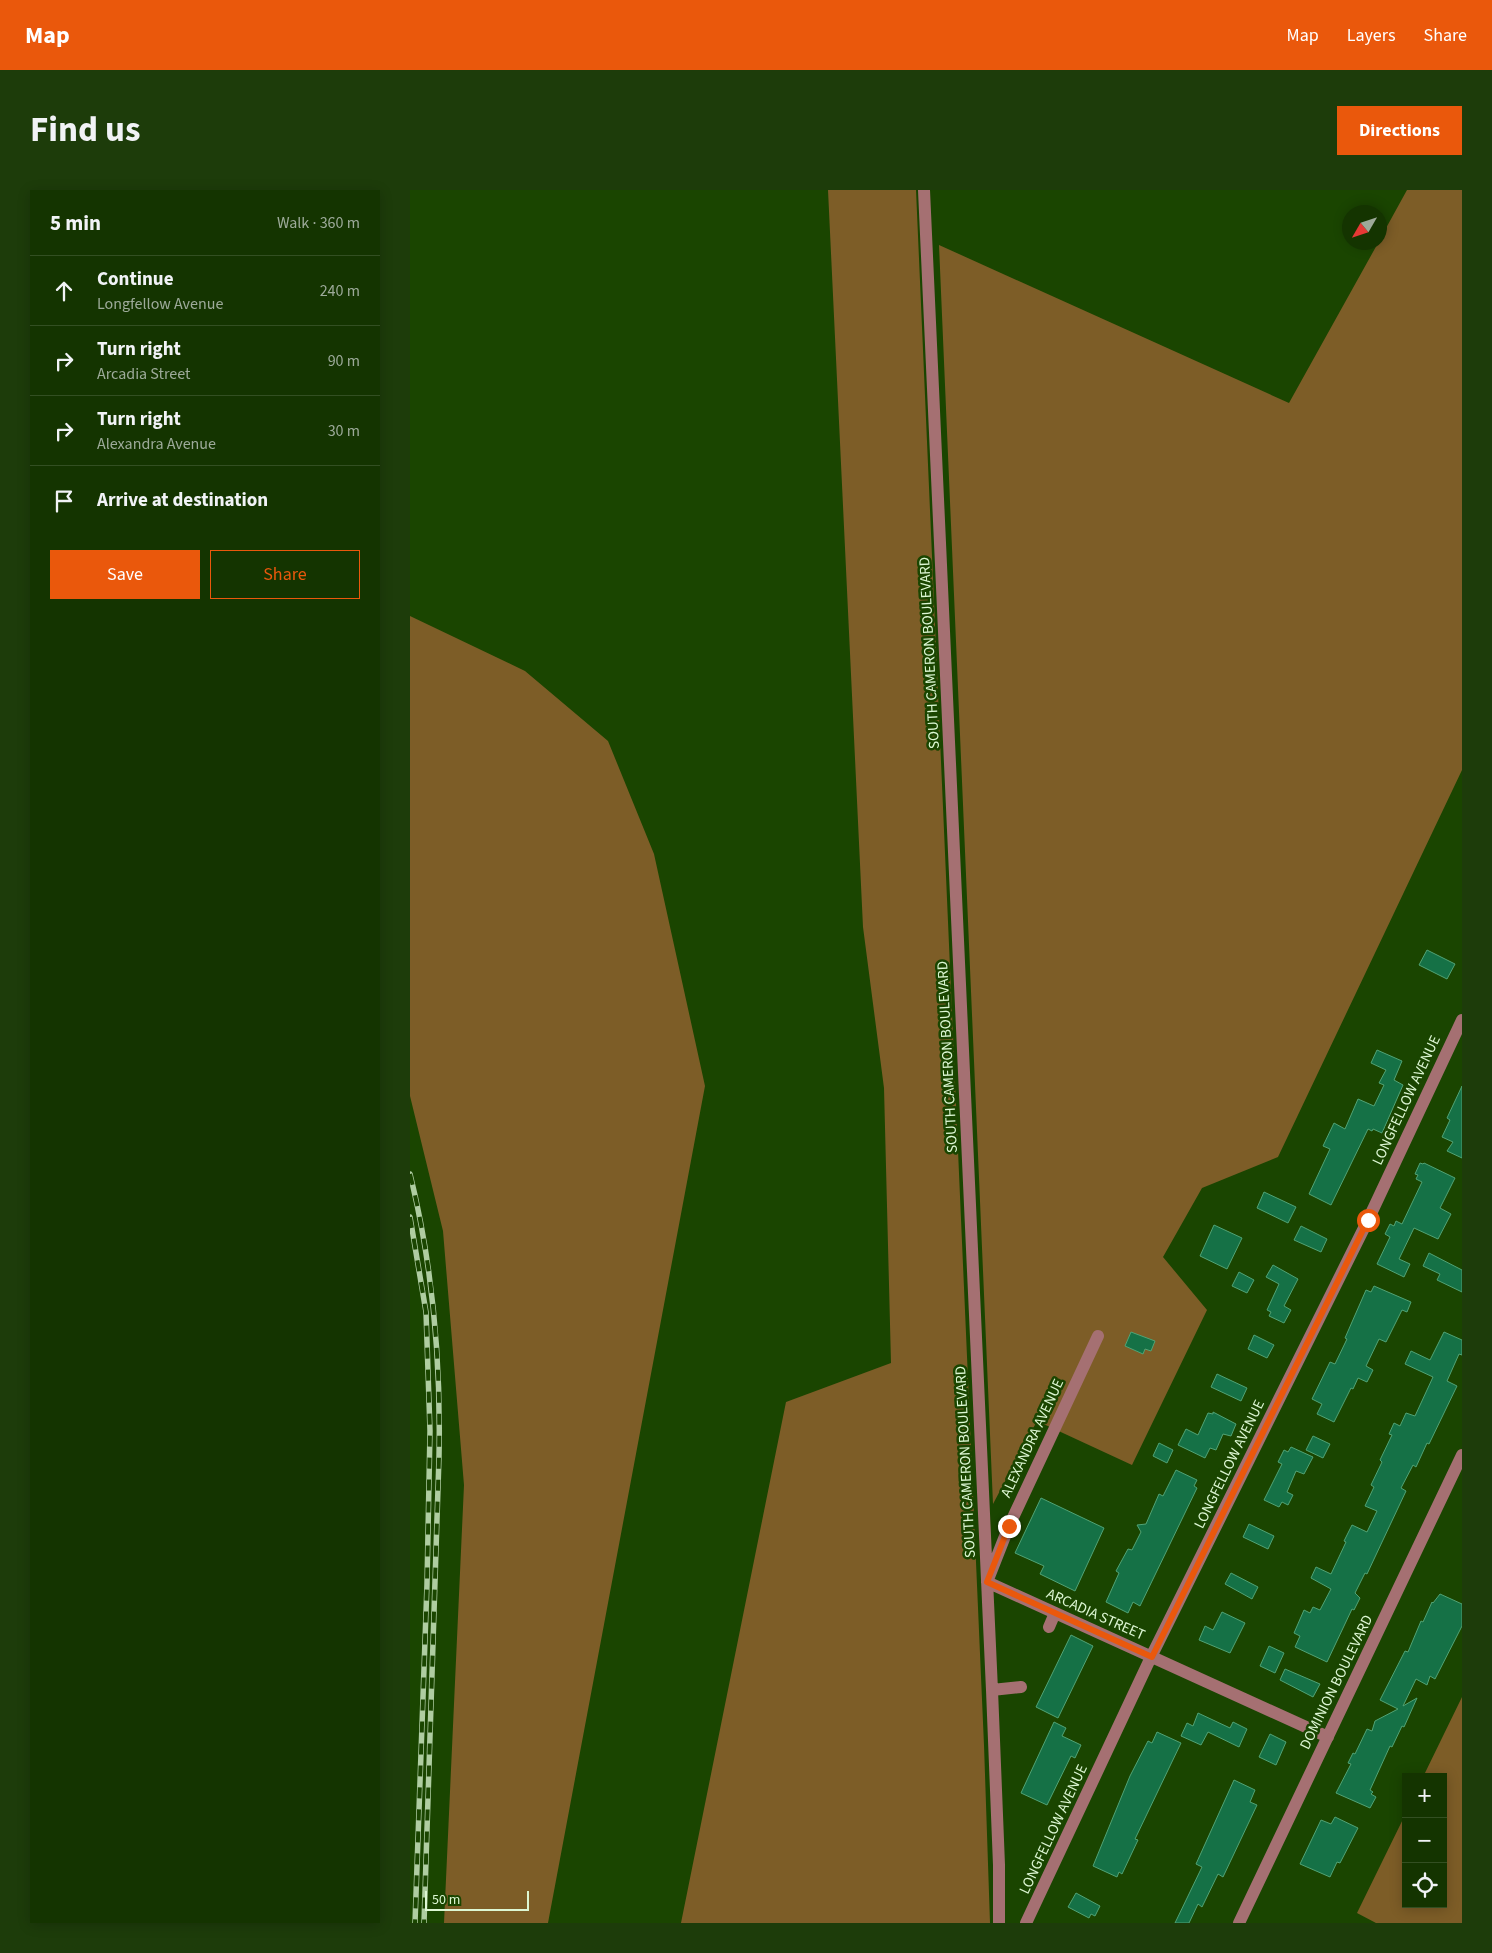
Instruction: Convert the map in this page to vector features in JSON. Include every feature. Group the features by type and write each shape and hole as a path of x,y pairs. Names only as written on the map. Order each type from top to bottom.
{"street":[{"name":"SOUTH CAMERON BOULEVARD","path":"924,190 992,1690 999,1865 999,1923"},
{"name":"LONGFELLOW AVENUE","path":"1026,1923 1152,1657 1363,1229 1462,1020"},
{"name":"ALEXANDRA AVENUE","path":"987,1582 1009,1526 1098,1336"},
{"name":"DOMINION BOULEVARD","path":"1239,1923 1462,1455"},
{"name":"ARCADIA STREET","path":"987,1582 1328,1737"},
{"path":"1048,1627 1055,1613"},
{"path":"992,1690 1021,1688"}],"shaded area":[{"path":"828,190 916,190 984,1745 990,1923 681,1923 786,1402 891,1363 884,1088 863,927"},
{"path":"1407,190 1462,190 1462,770 1278,1157 1202,1188 1163,1257 1207,1310 1132,1465 1037,1421 993,1504 939,245 1289,403 1374,250 1387,250 1387,226"},
{"path":"410,616 525,671 608,741 654,854 705,1086 548,1923 444,1923 464,1485 443,1231 410,1096"},
{"path":"1462,1697 1462,1923 1376,1923 1357,1913 1402,1821 1402,1908 1447,1908 1447,1773 1425,1773"}],"building":[{"path":"1427,950 1455,964 1447,979 1419,965"},
{"path":"1377,1050 1402,1061 1394,1080 1403,1085 1382,1133 1368,1129 1331,1205 1309,1194 1330,1149 1323,1146 1334,1123 1345,1129 1358,1099 1374,1106 1384,1085 1379,1083 1386,1070 1371,1063"},
{"path":"1462,1086 1462,1158 1447,1151 1453,1142 1442,1137 1450,1120 1447,1118"},
{"path":"1420,1163 1424,1163 1455,1178 1440,1208 1451,1214 1438,1239 1414,1228 1399,1259 1410,1264 1404,1277 1377,1264 1390,1237 1385,1234 1390,1224 1394,1226 1396,1221 1402,1224 1422,1182 1416,1179 1418,1175 1415,1174"},
{"path":"1264,1192 1296,1207 1288,1223 1257,1208"},
{"path":"1214,1225 1242,1238 1227,1269 1200,1256"},
{"path":"1301,1226 1327,1239 1321,1252 1294,1240"},
{"path":"1429,1253 1462,1270 1462,1292 1437,1280 1440,1274 1423,1266"},
{"path":"1273,1265 1298,1279 1284,1306 1291,1310 1284,1323 1269,1316 1271,1312 1267,1310 1279,1284 1266,1277"},
{"path":"1239,1272 1254,1280 1247,1293 1232,1286"},
{"path":"1374,1286 1411,1302 1407,1312 1402,1310 1386,1342 1379,1339 1366,1366 1373,1370 1367,1382 1358,1378 1334,1422 1317,1414 1322,1404 1312,1399 1330,1362 1335,1364 1366,1290 1371,1292"},
{"path":"1131,1332 1155,1341 1151,1351 1145,1349 1143,1354 1125,1346"},
{"path":"1444,1332 1462,1340 1462,1355 1459,1354 1447,1381 1457,1386 1429,1444 1427,1443 1416,1467 1413,1465 1401,1488 1406,1491 1367,1574 1365,1573 1355,1593 1360,1598 1354,1610 1352,1609 1327,1662 1295,1647 1300,1636 1294,1633 1304,1610 1310,1613 1313,1607 1320,1610 1331,1589 1311,1578 1316,1567 1331,1574 1352,1525 1367,1532 1377,1511 1365,1506 1374,1487 1371,1485 1382,1462 1380,1460 1392,1435 1389,1434 1394,1423 1400,1426 1406,1413 1415,1416 1433,1377 1405,1364 1411,1351 1430,1360"},
{"path":"1254,1335 1274,1345 1267,1358 1248,1349"},
{"path":"1217,1374 1247,1388 1241,1401 1211,1387"},
{"path":"1213,1412 1236,1424 1231,1436 1223,1434 1216,1450 1210,1448 1205,1458 1178,1445 1186,1429 1198,1435 1208,1413 1213,1414"},
{"path":"1313,1436 1330,1444 1323,1458 1306,1450"},
{"path":"1159,1443 1173,1450 1167,1463 1153,1456"},
{"path":"1291,1447 1313,1457 1304,1474 1296,1471 1287,1492 1293,1495 1288,1505 1282,1502 1279,1507 1264,1500 1282,1464 1278,1462 1284,1450 1288,1452"},
{"path":"1176,1470 1197,1480 1194,1486 1197,1488 1140,1606 1133,1602 1128,1613 1106,1602 1119,1573 1116,1571 1128,1549 1132,1550 1141,1532 1137,1525 1146,1524 1159,1494 1163,1496"},
{"path":"1041,1498 1104,1528 1075,1591 1040,1574 1044,1566 1015,1553"},
{"path":"1249,1524 1274,1536 1268,1549 1243,1537"},
{"path":"1231,1573 1258,1587 1252,1599 1225,1584"},
{"path":"1440,1594 1462,1604 1462,1626 1435,1679 1430,1676 1427,1685 1416,1679 1403,1706 1417,1698 1404,1727 1402,1726 1392,1747 1390,1746 1370,1790 1373,1792 1371,1794 1376,1797 1370,1808 1336,1793 1351,1764 1348,1763 1353,1753 1355,1754 1367,1729 1372,1731 1375,1721 1398,1709 1380,1700 1405,1651 1408,1652 1421,1621 1423,1622 1432,1602"},
{"path":"1222,1612 1245,1623 1230,1653 1199,1640 1205,1626 1213,1630"},
{"path":"1071,1635 1093,1646 1058,1718 1036,1707"},
{"path":"1269,1646 1284,1653 1275,1673 1260,1666"},
{"path":"1285,1669 1320,1684 1313,1697 1280,1680"},
{"path":"1198,1713 1230,1728 1233,1722 1247,1729 1239,1747 1208,1732 1201,1745 1181,1736 1187,1723 1193,1726"},
{"path":"1054,1722 1066,1728 1062,1736 1081,1745 1075,1758 1071,1756 1047,1805 1021,1793"},
{"path":"1157,1732 1181,1743 1135,1839 1138,1840 1122,1874 1119,1872 1117,1877 1093,1866 1130,1776 1148,1741 1152,1743"},
{"path":"1270,1734 1286,1742 1276,1765 1259,1757"},
{"path":"1234,1780 1255,1790 1250,1802 1257,1805 1223,1877 1218,1874 1202,1907 1198,1904 1189,1923 1175,1923 1202,1867 1196,1864"},
{"path":"1335,1817 1358,1828 1340,1863 1337,1862 1330,1877 1300,1864 1321,1820 1331,1824"},
{"path":"1076,1893 1100,1906 1095,1916 1091,1914 1089,1918 1068,1907"}],"railway":[{"path":"410,1174 425,1244 430,1279 439,1386 439,1457 424,1923"},
{"path":"410,1217 426,1312 430,1431 427,1584 415,1923"}],"route":[{"path":"1009,1526 987,1582 1152,1657 1368,1220"}]}
